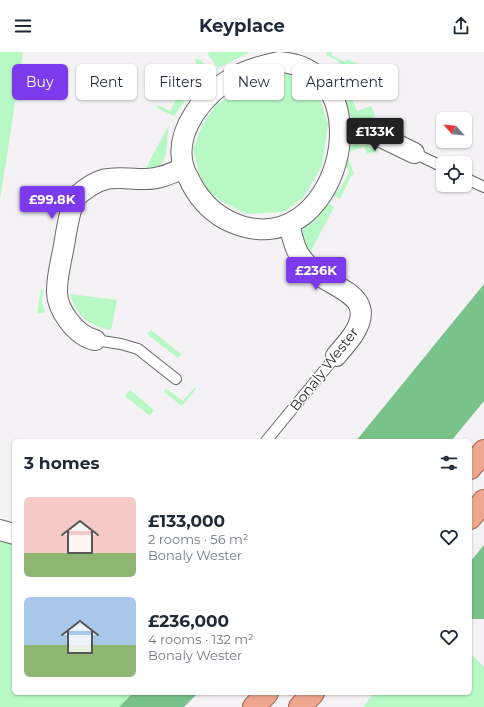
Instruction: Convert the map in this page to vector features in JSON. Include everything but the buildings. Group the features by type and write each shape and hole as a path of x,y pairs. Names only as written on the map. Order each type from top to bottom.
{"highway":[{"path":"472,466 484,451"},
{"path":"472,516 484,501"},
{"path":"254,707 265,695"},
{"path":"300,707 311,695"}],"street":[{"path":"306,59 332,96 338,111 341,130 338,155 326,189 307,213 289,225 256,229 242,227 224,219 212,211 202,200 184,168 183,151 186,129 200,107 222,84 237,76 268,64 306,59"},
{"path":"341,130 375,134 414,153"},
{"path":"94,340 88,339 74,329 62,310 57,291 68,222 77,196 108,177 147,179 161,177 184,168"},
{"name":"Bonaly Wester","path":"289,225 299,255 314,272 355,297 360,305 362,314 359,323 353,334 336,356"},
{"path":"0,530 12,533"}],"lane":[{"path":"414,153 436,164"},
{"path":"472,181 484,187"},
{"path":"94,340 122,344 138,349 176,379"},
{"name":"Bonaly Wester","path":"268,439 336,356"}],"green space":[{"path":"0,52 23,52 21,64 12,64 12,100 16,100 0,200"},
{"path":"209,52 250,52 218,68 208,55"},
{"path":"327,52 332,52 331,55 345,62 347,59 358,64 340,64 337,60 326,55"},
{"path":"195,59 201,60 204,64 197,64"},
{"path":"284,74 292,76 292,100 320,100 321,102 328,124 322,166 303,198 284,212 246,214 221,201 205,188 198,170 193,149 202,126 215,106 224,100 284,100"},
{"path":"176,100 186,100 174,116 157,108 158,105 170,111"},
{"path":"342,100 353,100 357,111 371,106 375,115 372,121 354,118 348,114"},
{"path":"169,125 164,160 160,165 154,168 146,168"},
{"path":"354,144 367,145 378,151 367,154 364,147 346,153 354,174 351,176 340,199 332,195 340,189 349,172 345,162 345,150"},
{"path":"327,203 334,207 310,253 304,243 302,231"},
{"path":"484,284 484,401 453,439 358,439"},
{"path":"41,289 43,289 42,303 45,312 37,314"},
{"path":"70,294 117,300 111,330 96,326 84,319 76,309"},
{"path":"151,330 181,354 178,358 147,334"},
{"path":"194,388 196,389 182,406 164,392 165,389 167,389 183,401"},
{"path":"130,390 154,410 150,416 125,396"},
{"path":"0,537 12,540 12,695 131,695 119,707 0,707"},
{"path":"484,545 484,619 472,619 472,560"},
{"path":"472,655 484,667 484,707 363,707 372,695 472,695"},
{"path":"131,695 196,695 184,707 119,707"}]}
